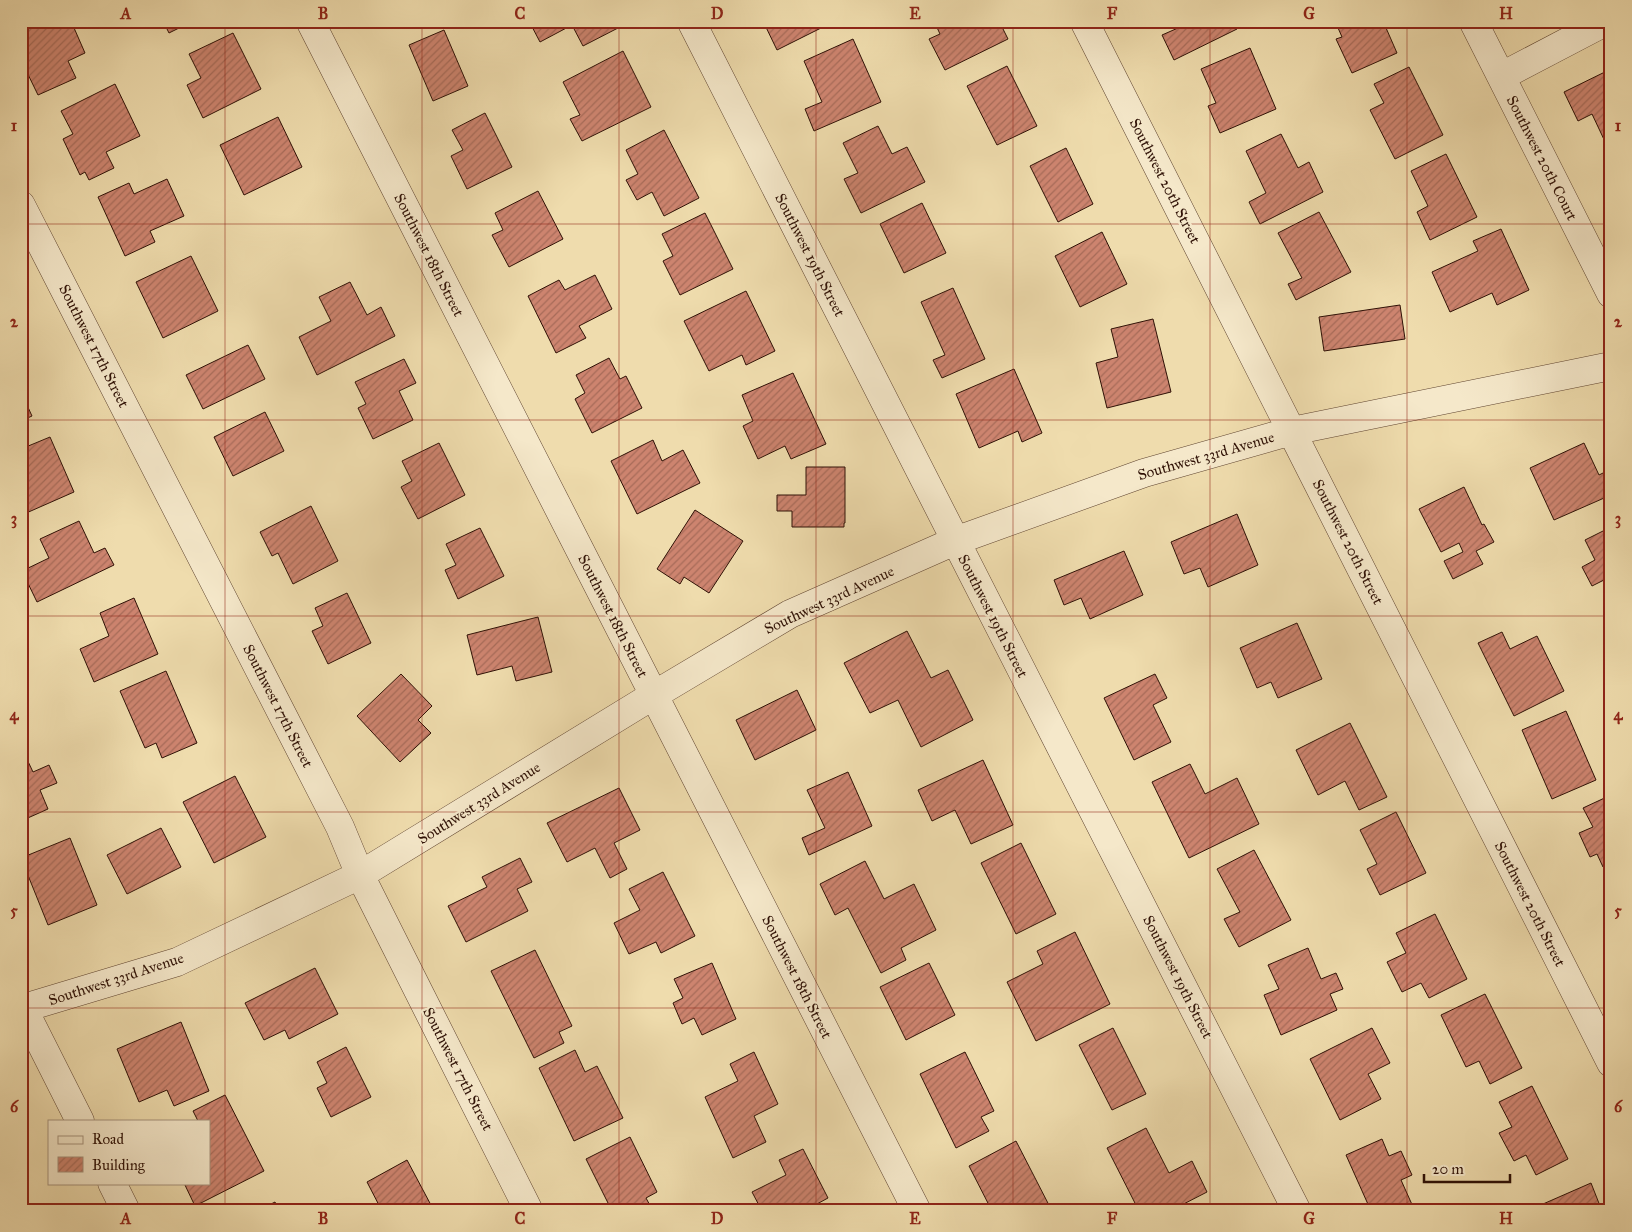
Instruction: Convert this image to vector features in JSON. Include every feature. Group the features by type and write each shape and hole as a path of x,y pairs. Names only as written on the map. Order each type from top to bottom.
{"street":[{"name":"Southwest 18th Street","path":"310,21 917,1211"},
{"name":"Southwest 19th Street","path":"691,21 1297,1211"},
{"name":"Southwest 20th Street","path":"1084,21 1611,1063"},
{"name":"Southwest 20th Court","path":"1474,21 1611,294"},
{"path":"1502,76 1607,21"},
{"name":"Southwest 17th Street","path":"21,205 340,827 360,876 529,1211"},
{"name":"Southwest 33rd Avenue","path":"22,1007 177,962 360,876 654,695 790,614 955,542 1144,473 1292,431 1611,366"},
{"path":"22,1007 79,1120"},
{"path":"112,1184 126,1211"}],"building":[{"path":"45,21 71,21 85,53 68,61 76,78 38,95 21,60 21,32"},
{"path":"163,21 193,21 169,33"},
{"path":"529,21 615,21 618,28 583,46 572,25 540,42"},
{"path":"763,21 835,21 777,50"},
{"path":"934,21 977,21 978,23 981,21 999,21 1008,39 945,70 929,39 940,34"},
{"path":"1175,21 1234,21 1237,29 1174,60 1162,35 1178,28"},
{"path":"1335,21 1383,21 1397,53 1352,73 1336,39 1342,37"},
{"path":"444,30 468,86 433,101 409,45"},
{"path":"233,33 261,89 203,118 187,85 201,78 189,54"},
{"path":"853,39 881,102 814,131 805,109 822,102 804,61"},
{"path":"1250,48 1276,109 1220,133 1208,106 1216,103 1201,69"},
{"path":"623,51 651,107 582,141 570,119 580,115 563,82"},
{"path":"1007,66 1037,126 997,145 967,86"},
{"path":"1409,67 1443,135 1395,159 1370,110 1384,103 1374,84"},
{"path":"1611,69 1611,147 1608,148 1592,114 1578,121 1564,92"},
{"path":"115,84 140,136 106,152 114,168 89,180 85,172 80,175 63,139 73,134 61,111"},
{"path":"485,113 512,167 467,189 451,156 463,150 452,130"},
{"path":"278,117 302,167 244,195 220,145"},
{"path":"878,126 892,154 907,147 925,182 861,213 844,179 858,173 843,143"},
{"path":"664,130 699,198 664,216 652,192 637,200 626,180 638,174 626,150"},
{"path":"1281,134 1298,168 1309,162 1323,192 1260,224 1249,202 1266,193 1246,151"},
{"path":"1066,148 1093,204 1058,222 1030,166"},
{"path":"1446,154 1477,217 1430,240 1417,212 1428,206 1411,171"},
{"path":"167,179 184,216 150,231 155,242 125,256 98,197 129,183 134,194"},
{"path":"538,191 563,239 509,267 492,235 503,230 495,213"},
{"path":"922,203 946,253 904,273 880,224"},
{"path":"1319,212 1351,272 1296,300 1288,284 1302,278 1278,233"},
{"path":"705,213 733,269 680,295 663,261 673,256 662,234"},
{"path":"1501,229 1529,290 1497,305 1492,293 1450,312 1432,272 1478,251 1473,241"},
{"path":"1102,232 1127,284 1080,307 1055,256"},
{"path":"191,256 218,311 163,338 136,282"},
{"path":"595,275 612,309 579,326 586,338 556,353 528,296 559,280 565,290"},
{"path":"350,282 367,315 381,307 395,336 317,375 299,337 331,321 319,297"},
{"path":"953,288 985,359 942,378 933,360 945,355 921,302"},
{"path":"746,291 775,351 746,365 742,355 709,371 684,321"},
{"path":"1400,305 1405,339 1324,351 1319,317"},
{"path":"1153,319 1171,392 1107,408 1096,363 1118,357 1111,329"},
{"path":"248,345 265,379 203,409 186,375"},
{"path":"609,358 620,379 626,376 642,408 592,433 575,399 585,393 576,375"},
{"path":"404,359 416,383 399,391 413,420 373,439 358,408 366,404 355,382"},
{"path":"1014,369 1042,433 1022,442 1018,431 979,448 956,394"},
{"path":"793,373 826,444 791,459 785,446 758,459 743,426 753,421 742,395"},
{"path":"21,392 32,416 21,421"},
{"path":"265,412 284,451 233,476 214,437"},
{"path":"50,437 74,492 24,514 21,509 21,473 24,472 21,466 21,449"},
{"path":"653,440 662,461 683,450 700,483 637,514 611,461"},
{"path":"439,443 465,495 418,519 401,487 412,481 402,461"},
{"path":"1584,443 1599,475 1611,469 1611,495 1554,520 1530,468"},
{"path":"806,467 845,467 844,527 792,527 792,511 777,511 777,495 806,495"},
{"path":"1464,487 1482,525 1484,524 1494,542 1476,551 1483,564 1453,579 1444,561 1463,552 1459,543 1441,552 1419,509"},
{"path":"311,506 338,561 293,584 278,553 272,556 260,532"},
{"path":"695,510 743,541 709,593 684,577 680,584 657,569"},
{"path":"1237,514 1258,565 1208,587 1200,568 1184,574 1171,542"},
{"path":"79,521 94,553 105,548 114,565 37,602 22,571 49,558 40,539"},
{"path":"1611,527 1611,590 1606,579 1592,586 1582,567 1595,560 1585,540"},
{"path":"480,528 504,576 458,599 445,570 456,565 446,544"},
{"path":"1124,551 1143,595 1090,619 1081,598 1064,605 1054,580"},
{"path":"347,593 371,643 328,664 312,631 323,626 315,608"},
{"path":"134,598 158,654 94,682 80,649 109,636 100,613"},
{"path":"538,617 552,672 516,681 512,666 477,675 467,635"},
{"path":"1297,623 1322,679 1278,698 1271,682 1257,688 1240,648"},
{"path":"907,631 931,678 948,670 973,720 921,747 898,700 870,713 844,663"},
{"path":"1502,632 1510,649 1537,636 1564,691 1514,716 1478,643"},
{"path":"166,671 197,743 162,758 156,743 145,748 120,691"},
{"path":"401,674 432,706 418,720 431,733 400,762 357,716"},
{"path":"1155,674 1167,698 1153,705 1171,742 1134,760 1104,698"},
{"path":"797,690 816,730 755,760 736,720"},
{"path":"1566,711 1596,780 1552,799 1522,730"},
{"path":"1350,723 1387,797 1359,810 1345,781 1318,795 1296,750"},
{"path":"25,755 33,772 49,765 57,783 40,790 48,809 21,821 21,756"},
{"path":"983,760 1013,825 971,844 955,810 932,821 918,790"},
{"path":"1190,764 1205,794 1237,778 1259,824 1189,858 1152,782"},
{"path":"848,772 872,826 809,855 802,838 825,828 807,790"},
{"path":"235,776 266,837 214,863 183,802"},
{"path":"619,788 640,830 614,843 627,869 610,878 595,848 567,862 547,823"},
{"path":"1611,795 1611,864 1603,867 1597,854 1590,857 1579,833 1593,827 1583,808"},
{"path":"1396,812 1426,873 1380,895 1367,869 1377,864 1360,830"},
{"path":"161,828 181,867 127,894 107,855"},
{"path":"70,838 97,905 48,925 21,858"},
{"path":"1021,843 1056,914 1016,934 981,863"},
{"path":"1254,850 1291,920 1239,947 1224,919 1240,912 1217,869"},
{"path":"520,858 532,882 517,889 528,911 466,942 448,906 487,887 482,877"},
{"path":"865,861 884,899 914,884 936,930 901,948 906,960 881,973 848,908 835,915 820,884"},
{"path":"663,872 695,936 661,953 656,942 629,954 614,923 640,910 629,889"},
{"path":"1435,914 1467,979 1429,998 1421,983 1402,992 1387,962 1406,953 1396,933"},
{"path":"1075,932 1110,1004 1036,1041 1007,982 1043,964 1037,951"},
{"path":"1308,948 1321,979 1336,973 1343,989 1330,994 1337,1010 1281,1035 1264,995 1279,989 1268,965"},
{"path":"535,950 572,1026 559,1032 564,1043 534,1058 491,971"},
{"path":"712,963 736,1019 702,1035 694,1018 682,1024 673,1003 683,998 674,979"},
{"path":"929,963 955,1015 906,1040 880,987"},
{"path":"315,968 338,1014 289,1039 285,1030 264,1040 245,1003"},
{"path":"1485,994 1522,1068 1490,1084 1479,1061 1466,1067 1441,1015"},
{"path":"181,1022 209,1091 174,1106 167,1090 139,1102 117,1049"},
{"path":"1113,1028 1146,1094 1112,1110 1079,1045"},
{"path":"1372,1028 1390,1063 1368,1074 1381,1099 1340,1120 1310,1059"},
{"path":"346,1047 371,1097 331,1117 317,1088 327,1083 317,1062"},
{"path":"575,1050 585,1072 597,1066 623,1118 574,1141 539,1068"},
{"path":"754,1052 778,1104 754,1116 766,1142 733,1158 705,1097 738,1081 730,1064"},
{"path":"965,1052 994,1111 981,1117 989,1131 956,1148 920,1074"},
{"path":"1532,1086 1568,1159 1536,1175 1526,1155 1514,1161 1499,1133 1512,1127 1499,1102"},
{"path":"225,1095 264,1171 195,1206 184,1184 210,1184 210,1120 198,1120 193,1111"},
{"path":"1146,1128 1169,1173 1192,1161 1207,1192 1170,1211 1165,1211 1161,1204 1149,1211 1139,1211 1107,1148"},
{"path":"630,1137 657,1192 646,1198 653,1211 612,1211 586,1159"},
{"path":"1382,1139 1389,1156 1401,1151 1412,1175 1401,1180 1414,1209 1409,1211 1371,1211 1346,1155"},
{"path":"1016,1141 1052,1211 992,1211 969,1166"},
{"path":"803,1149 828,1198 804,1211 762,1211 752,1192 786,1175 779,1160"},
{"path":"407,1160 432,1207 425,1211 382,1211 367,1182"},
{"path":"1591,1183 1602,1211 1527,1211"},
{"path":"21,1191 31,1211 21,1211"},
{"path":"275,1202 279,1211 257,1211"}]}
